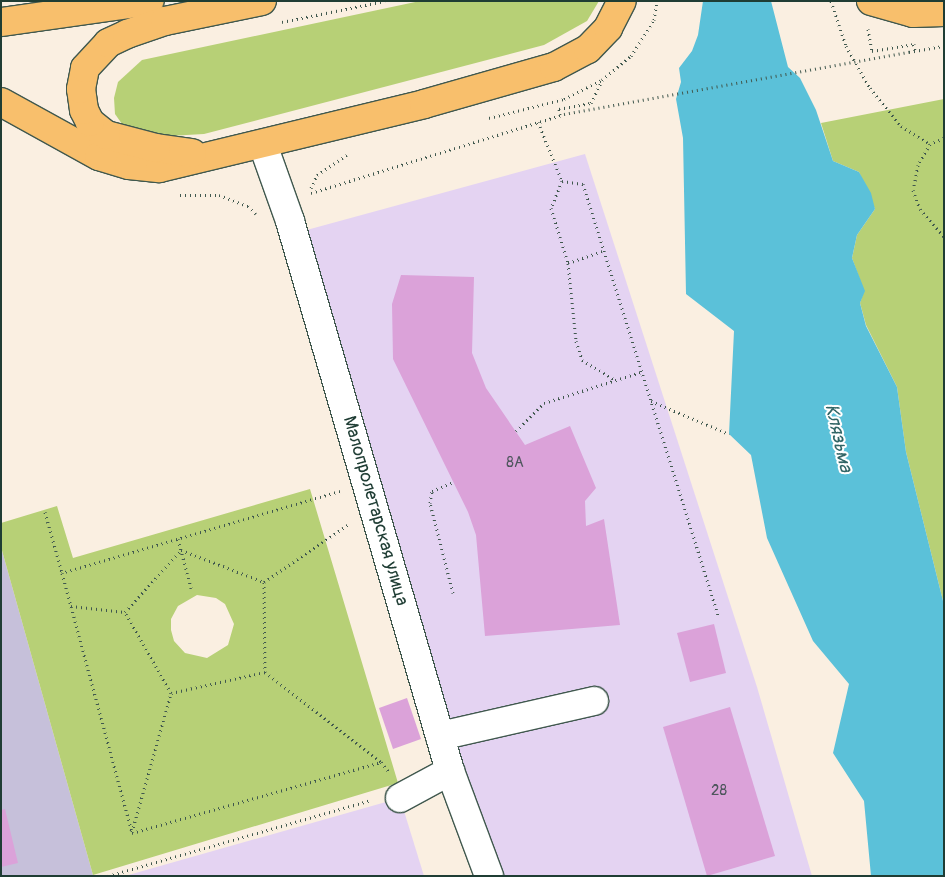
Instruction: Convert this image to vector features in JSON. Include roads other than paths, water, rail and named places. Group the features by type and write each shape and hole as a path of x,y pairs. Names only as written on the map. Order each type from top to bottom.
{"main road":[{"path":"1,22 150,1"},
{"path":"219,156 156,148 106,135 90,122 84,110 81,89 86,68 108,43 127,34 165,21 262,1"},
{"path":"1,102 99,156 129,165 160,168 263,145 500,84 554,67 588,49 608,28 622,1"},
{"path":"869,14 944,12"}],"street":[{"name":"Малопролетарская улица","path":"263,145 290,221 450,771 489,876"},
{"path":"440,736 594,701"},
{"path":"391,797 450,771"}],"water":[{"name":"Клязьма","path":"703,1 771,1 788,67 800,78 816,110 833,161 859,172 871,193 875,209 857,235 852,258 865,291 860,303 866,326 897,387 906,452 944,605 944,876 871,876 864,801 833,753 849,684 813,641 767,538 751,455 729,434 734,331 686,294 683,138 676,99 681,82 679,68 692,51 698,35"}]}
